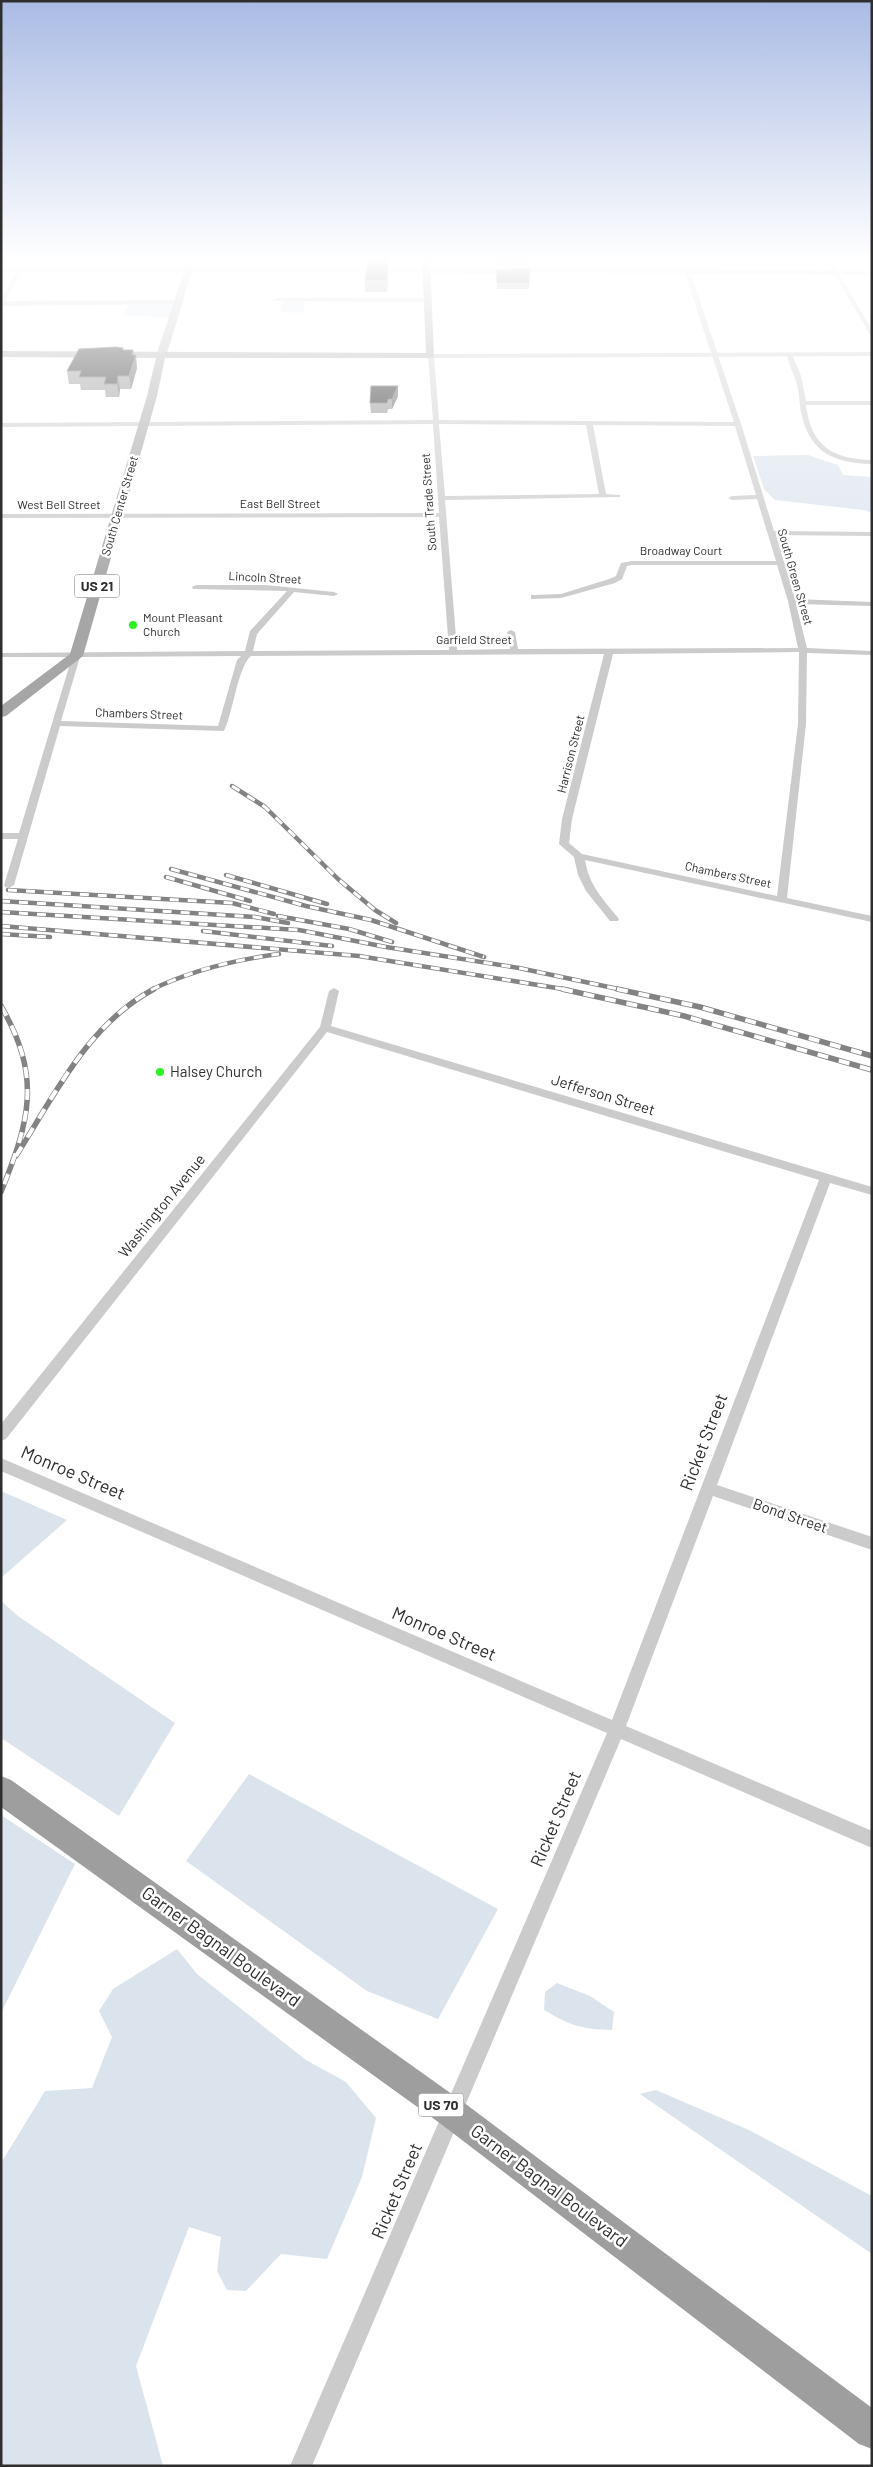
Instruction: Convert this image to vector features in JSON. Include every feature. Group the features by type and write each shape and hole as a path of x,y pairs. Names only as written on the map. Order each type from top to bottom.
{"highway":[{"name":"Garner Bagnal Boulevard","path":"1,1790 452,2112 872,2432"}],"main road":[{"name":"South Center Street","path":"76,656 118,516 156,374"},
{"path":"1,713 76,656"}],"street":[{"name":"South Trade Street","path":"432,374 453,653"},
{"name":"South Green Street","path":"722,374 792,601 802,650 802,724 782,899"},
{"path":"797,374 805,418 812,435 825,453 854,462 872,462"},
{"path":"803,402 872,403"},
{"path":"1,425 436,422 738,424"},
{"path":"589,422 603,497"},
{"path":"442,498 618,496"},
{"path":"732,498 760,498"},
{"name":"East Bell Street","path":"118,516 443,514"},
{"name":"West Bell Street","path":"1,516 118,516"},
{"path":"771,533 872,534"},
{"name":"Broadway Court","path":"534,598 561,596 612,581 618,577 627,563 780,562"},
{"name":"Lincoln Street","path":"196,587 266,587 334,594"},
{"path":"248,654 253,633 293,590"},
{"path":"792,601 872,604"},
{"path":"511,632 515,653"},
{"name":"Garfield Street","path":"1,655 802,650 872,653"},
{"name":"Harrison Street","path":"579,856 564,844 564,838 609,652"},
{"name":"Chambers Street","path":"57,723 221,729 234,690 241,660 248,654"},
{"name":"South Center Street","path":"9,886 76,656"},
{"path":"1,836 24,836"},
{"path":"579,856 581,872 587,886 598,904 614,919"},
{"name":"Chambers Street","path":"579,856 872,919"},
{"name":"Washington Avenue","path":"1,1435 325,1028 334,991"},
{"name":"Jefferson Street","path":"325,1028 872,1191"},
{"name":"Ricket Street","path":"301,2466 616,1730 826,1178"},
{"name":"Monroe Street","path":"1,1464 872,1840"},
{"name":"Bond Street","path":"708,1488 872,1544"}],"shaded area":[{"path":"808,455 838,465 843,475 872,477 872,513 864,510 775,500 764,489 753,456"},
{"path":"1,1491 67,1520 1,1578"},
{"path":"1,1601 18,1616 175,1723 119,1816 1,1738"},
{"path":"249,1774 498,1909 438,2019 367,1991 186,1861"},
{"path":"1,1815 75,1864 1,2013"},
{"path":"177,1949 197,1974 306,2060 346,2082 376,2118 362,2177 327,2259 281,2254 246,2291 227,2290 217,2271 221,2237 189,2227 136,2366 163,2466 1,2466 1,2163 45,2091 92,2088 112,2037 99,2011 113,1989"},
{"path":"557,1983 590,1996 614,2012 612,2030 576,2026 544,2010 545,1992"},
{"path":"656,2090 749,2130 872,2196 872,2254 640,2094"}],"building":[{"path":"80,374 130,374 129,376 118,376 117,384 104,384 106,377 79,377"},
{"path":"371,386 398,386 392,399 388,399 387,403 370,403"}],"railway":[{"path":"232,786 265,807 338,879 375,910 396,923"},
{"path":"171,869 306,906 371,920 484,957"},
{"path":"226,875 327,904"},
{"path":"166,877 250,901"},
{"path":"8,890 232,903 274,914"},
{"path":"1,901 255,917 288,923"},
{"path":"1,912 299,930 386,947 519,968 623,990"},
{"path":"278,916 349,929 392,942"},
{"path":"1,926 359,956 569,990"},
{"path":"203,931 332,946"},
{"path":"1,934 50,937"},
{"path":"151,990 213,967 279,954"},
{"path":"16,1156 59,1086 91,1041 110,1021 154,989"},
{"path":"562,989 684,1016 872,1070"},
{"path":"617,989 700,1007 872,1056"},
{"path":"1,1006 14,1031 27,1077 25,1120 19,1143 1,1192"}],"place":[{"name":"Mount Pleasant Church","path":"133,625"},
{"name":"Halsey Church","path":"160,1072"}]}
